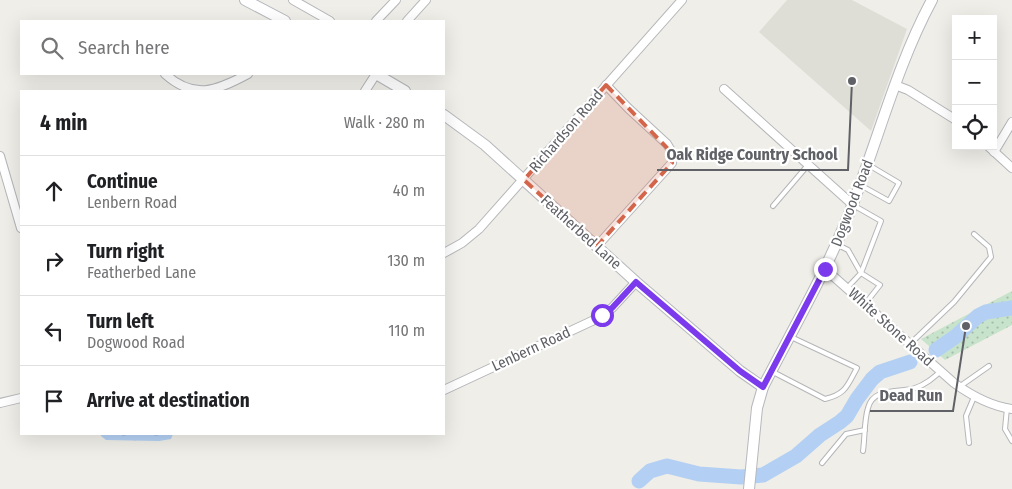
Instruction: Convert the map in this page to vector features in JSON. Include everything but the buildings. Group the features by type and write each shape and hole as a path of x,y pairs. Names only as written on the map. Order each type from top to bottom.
{"main road":[{"path":"245,0 280,20"},
{"name":"Dogwood Road","path":"750,481 757,408 763,387 825,269 836,244 860,184 895,85 916,32 932,0"},
{"path":"378,75 403,90"},
{"name":"Featherbed Lane","path":"445,117 485,145 636,282 740,371 763,387"}],"street":[{"path":"293,0 328,20"},
{"path":"377,20 396,0"},
{"path":"408,20 426,0"},
{"name":"Richardson Road","path":"445,252 471,237 524,180 682,0"},
{"path":"166,75 179,86 192,90"},
{"path":"202,90 216,88 246,75"},
{"path":"366,90 375,75"},
{"path":"895,85 908,90 952,118"},
{"path":"597,246 672,163 674,154 667,144 606,86"},
{"path":"724,89 852,205"},
{"path":"997,141 1012,122"},
{"path":"992,150 1012,168"},
{"path":"0,156 20,225"},
{"name":"White Stone Road","path":"825,269 960,387 974,397 1010,408"},
{"name":"Lenbern Road","path":"445,390 592,321 612,308 636,282"},
{"path":"0,403 20,398"}],"lane":[{"path":"860,184 889,201 899,183 867,164"},
{"path":"773,206 808,165"},
{"path":"847,288 861,273 881,221 852,205"},
{"path":"910,344 954,302 991,257 989,247 974,234"},
{"path":"836,244 848,250 861,273 880,285 864,304"},
{"path":"771,371 825,399 834,397 846,390 857,368 789,336"},
{"path":"960,387 989,366"},
{"path":"863,450 867,408 872,400 878,395 921,386 941,371"},
{"path":"969,443 966,416 974,397"},
{"path":"1010,408 1005,429 1012,441"},
{"path":"822,463 846,434 865,430"}],"highlighted area":[{"path":"606,85 673,154 672,163 597,246 524,180"}],"shaded area":[{"path":"787,0 852,0 907,29 871,131 759,32"}],"green space":[{"path":"1012,291 1012,325 945,360 921,339"}],"water":[{"path":"173,435 171,439 159,441 106,440 101,436"}],"waterway":[{"path":"936,350 955,337 978,316 986,312 1012,308"},
{"path":"639,481 650,471 667,466 699,474 741,477 763,475 796,456 820,435 847,416 857,399 872,379 880,372 910,362"}],"place":[{"name":"Oak Ridge Country School","path":"852,81"},
{"name":"Dead Run","path":"966,326"}],"route":[{"path":"602,315 612,308 636,282 740,371 763,387 825,269"}]}
